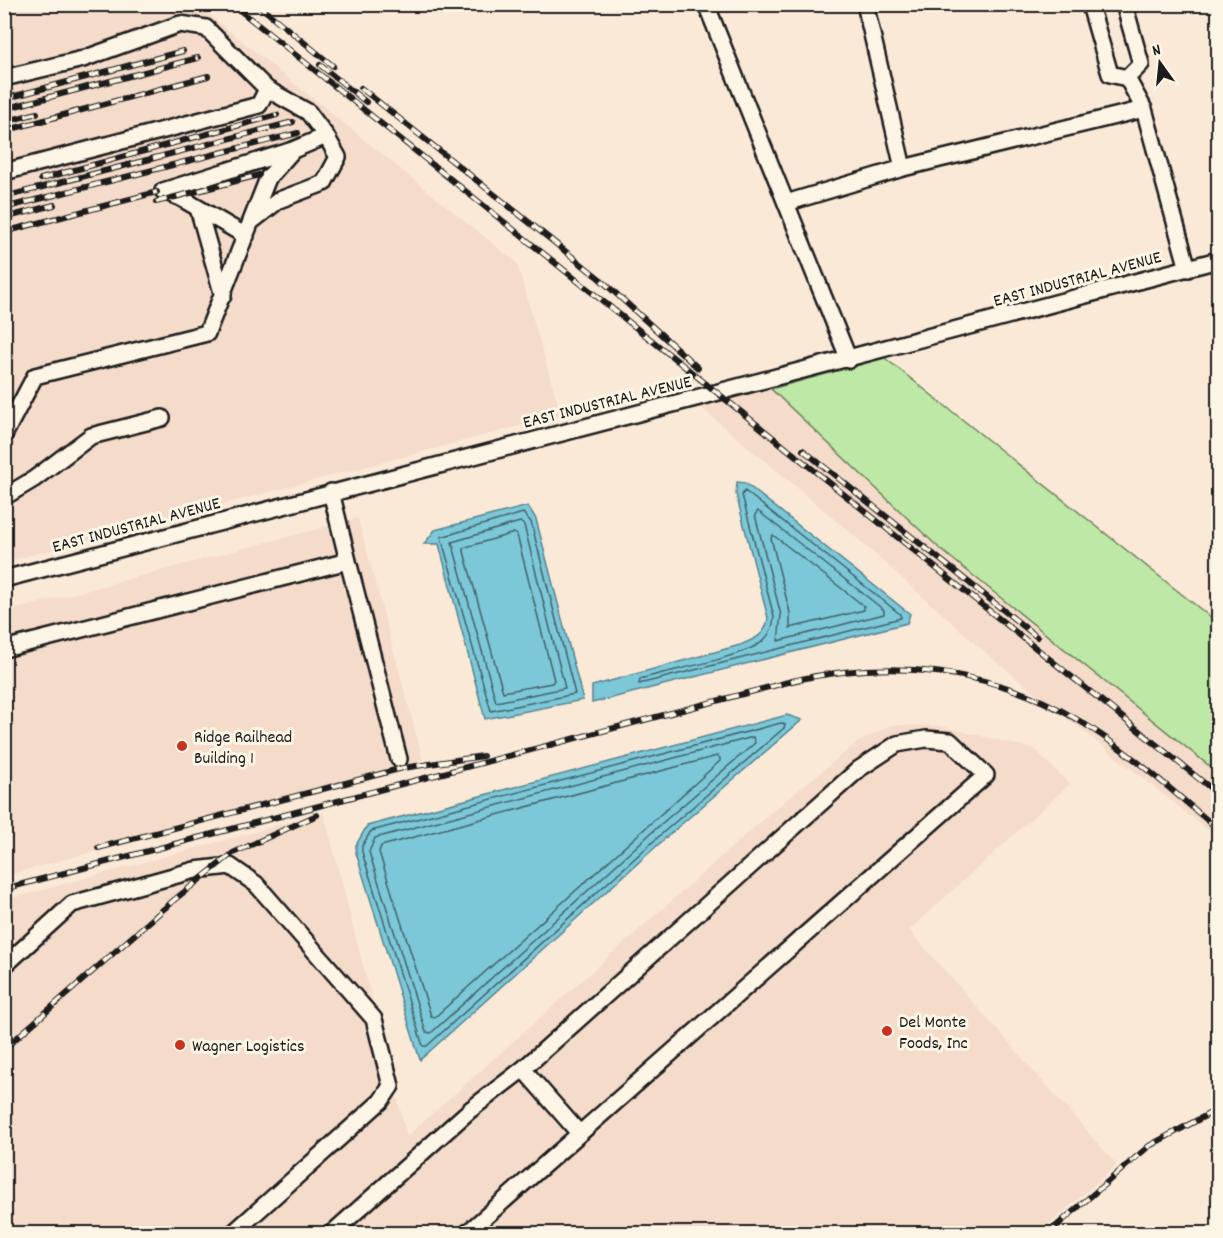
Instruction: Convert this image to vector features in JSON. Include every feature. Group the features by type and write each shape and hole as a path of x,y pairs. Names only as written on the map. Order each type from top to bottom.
{"street":[{"path":"706,4 849,360"},
{"path":"865,4 903,168"},
{"path":"1093,4 1090,5 1110,74 1127,78 1144,110 1188,268"},
{"path":"1124,4 1141,64 1127,78"},
{"path":"4,78 83,59 180,24 206,28 267,89 308,112 326,136 338,158 324,183 279,200 249,229"},
{"path":"4,172 259,105 267,89"},
{"path":"786,203 903,168 1144,110"},
{"path":"249,229 163,191 293,150 326,136"},
{"path":"4,435 35,376 207,333 268,178 293,150"},
{"path":"198,208 223,296"},
{"name":"EAST INDUSTRIAL AVENUE","path":"4,579 331,492 849,360 1218,260"},
{"path":"4,497 34,479 91,436 162,418"},
{"path":"331,492 399,759"},
{"path":"4,649 348,561"},
{"path":"332,1233 470,1110 523,1069 859,770 897,744 926,739 950,741 986,774 466,1233"},
{"path":"4,966 72,904 195,870 230,866 256,884 374,1018 391,1086 381,1101 232,1233"},
{"path":"523,1069 579,1133"}],"shaded area":[{"path":"5,5 197,5 517,263 561,415 5,562"},
{"path":"771,389 939,548 1218,773 1218,838 994,660 852,534 699,406"},
{"path":"358,518 423,760 5,876 5,612"},
{"path":"891,725 941,726 1034,749 1070,784 909,930 1117,1165 1039,1233 5,1234 5,900 324,813 407,1136 769,814 858,742"}],"green space":[{"path":"885,358 1218,623 1218,773 939,548 771,389"}],"water":[{"path":"737,482 745,483 910,614 907,623 592,703 592,686 740,645 755,638 765,629 768,618 736,494"},
{"path":"528,506 536,519 583,700 485,719 439,544 424,544 435,530"},
{"path":"787,715 802,720 670,834 420,1060 356,853 356,845 367,826"}],"railway":[{"path":"232,4 1218,794"},
{"path":"257,4 333,66"},
{"path":"4,99 183,51"},
{"path":"4,109 198,58"},
{"path":"320,65 366,102"},
{"path":"4,131 208,76"},
{"path":"361,88 600,279 698,368"},
{"path":"4,122 37,113"},
{"path":"41,179 277,115"},
{"path":"4,197 293,122"},
{"path":"4,208 298,133"},
{"path":"156,202 259,175"},
{"path":"4,232 157,192"},
{"path":"4,218 54,205"},
{"path":"803,450 1037,637"},
{"path":"4,889 792,681 865,670 939,672 975,679 1045,702 1115,744 1218,829"},
{"path":"98,848 403,768 483,756"},
{"path":"4,1049 174,900 233,853 317,815"},
{"path":"1047,1234 1149,1146 1218,1109"}],"place":[{"name":"Ridge Railhead Building 1","path":"182,746"},
{"name":"Del Monte Foods, Inc","path":"887,1031"},
{"name":"Wagner Logistics","path":"180,1045"}]}
